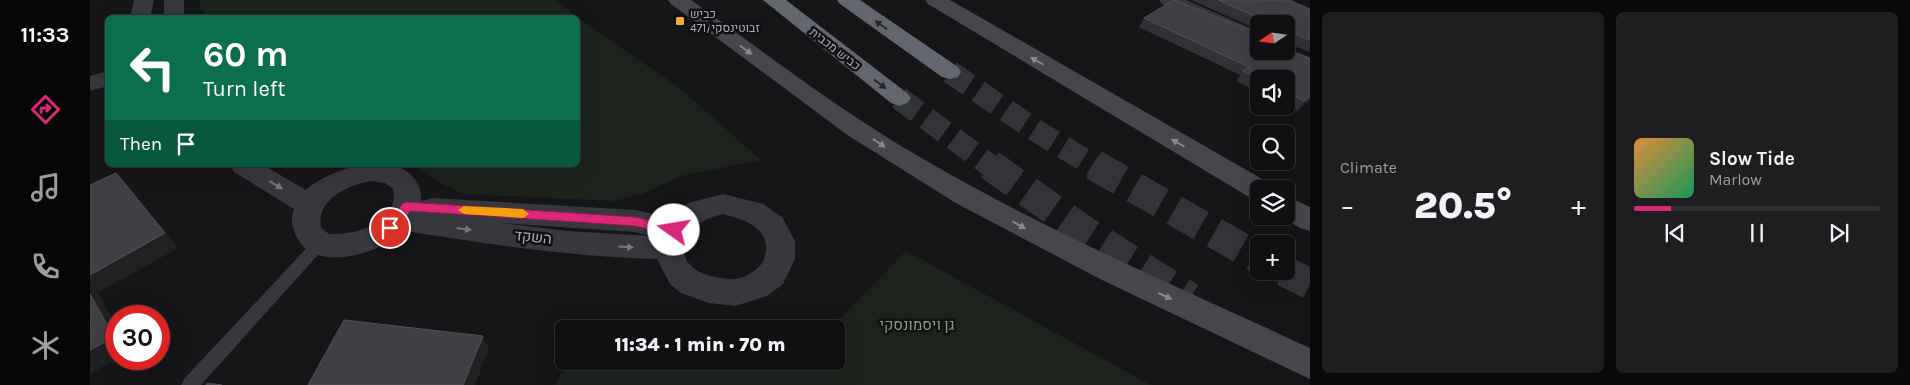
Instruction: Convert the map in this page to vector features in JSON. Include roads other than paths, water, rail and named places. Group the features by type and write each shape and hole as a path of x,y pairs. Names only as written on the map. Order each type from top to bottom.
{"highway":[{"name":"כביש מכבית","path":"773,0 899,98"},
{"path":"847,0 950,72"}],"main road":[{"path":"678,0 808,95 915,166 1034,233 1099,266 1310,364"},
{"path":"935,0 1250,185"},
{"path":"1295,211 1310,220"}],"street":[{"path":"141,15 144,0"},
{"path":"174,0 174,15"},
{"path":"1169,0 1250,36"},
{"path":"90,84 105,79"},
{"path":"246,167 309,204"},
{"path":"341,170 385,173 398,178 404,184 408,194 403,212 390,228 374,238 355,244 336,246 320,243 313,239 306,229 304,218 309,204 320,193 336,182 341,170"},
{"name":"השקד","path":"403,212 512,235 629,248 671,239"}],"lane":[{"path":"190,385 320,243"}],"tunnel":[{"path":"950,72 1035,130 1096,167"},
{"path":"899,98 992,167"},
{"path":"990,165 1078,227 1190,298"},
{"path":"1094,165 1250,253"},
{"path":"1295,276 1310,284"}],"place":[{"name":"כביש 471/זבוטינסקי","path":"680,21"}],"park label":[{"name":"גן ויסמונסקי","path":"917,325"}]}
